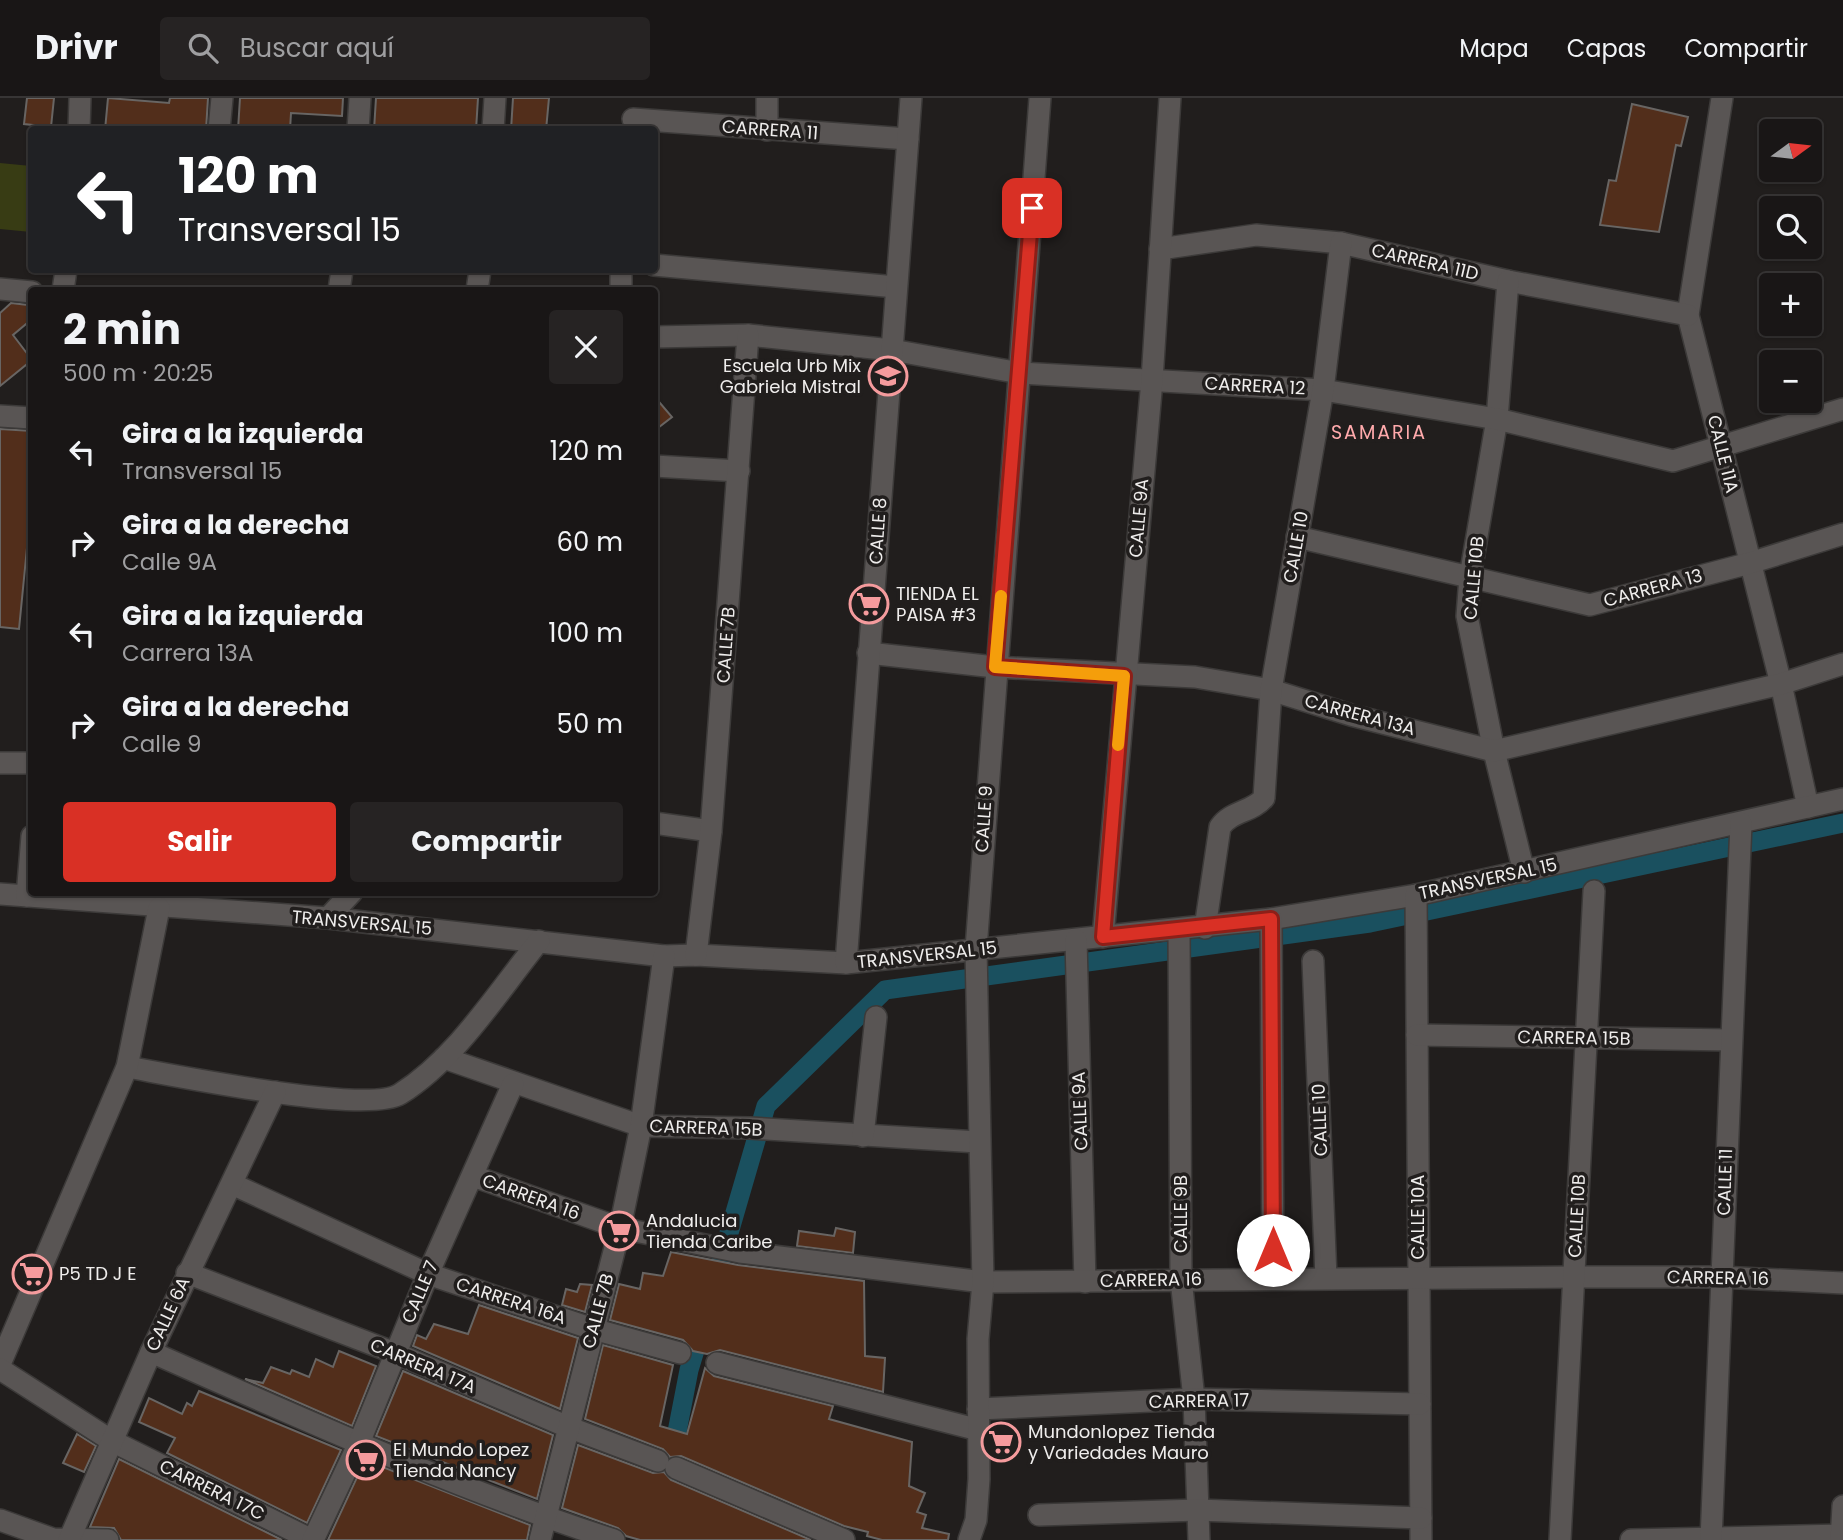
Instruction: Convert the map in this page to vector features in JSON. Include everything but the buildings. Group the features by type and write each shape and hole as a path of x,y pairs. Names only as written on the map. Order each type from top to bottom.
{"street":[{"path":"79,126 80,98"},
{"path":"219,126 222,98"},
{"path":"358,126 360,98"},
{"path":"493,126 495,98"},
{"path":"767,98 767,130"},
{"name":"CALLE 8","path":"846,963 911,98"},
{"name":"CALLE 9","path":"970,1540 976,1520 978,1339 983,1282 975,956 1040,98"},
{"name":"CALLE 9A","path":"1103,937 1152,380 1170,98"},
{"name":"CALLE 11A","path":"1722,98 1688,315 1781,684 1808,807"},
{"name":"CARRERA 11","path":"633,116 767,130 908,139"},
{"name":"CARRERA 11D","path":"1160,248 1256,235 1341,243 1508,281 1688,315"},
{"name":"CALLE 10","path":"1205,928 1220,827 1226,818 1259,804 1264,798 1271,690 1323,390 1341,243"},
{"path":"658,265 896,287"},
{"name":"CALLE 10B","path":"1508,281 1497,419 1470,577 1467,616 1494,751 1524,872"},
{"path":"0,289 28,292"},
{"name":"CARRERA 12","path":"658,337 748,335 892,350 1020,373 1323,390 1497,419 1659,460 1673,461 1843,409"},
{"name":"CALLE 7B","path":"696,955 711,831 748,335"},
{"path":"0,416 28,418"},
{"path":"658,466 739,471"},
{"name":"CARRERA 13","path":"1297,537 1578,605 1590,605 1750,563 1843,534"},
{"name":"CARRERA 13A","path":"868,653 995,667 1124,676 1195,677 1271,690 1351,715 1494,751 1781,684 1843,664"},
{"path":"0,763 28,763"},
{"name":"TRANSVERSAL 15","path":"0,894 159,908 328,918 664,956 696,955 846,963 1076,948 1103,937 1179,942 1205,928 1271,931 1416,906 1524,872 1741,839 1808,807 1843,799"},
{"path":"658,824 711,831"},
{"name":"CALLE 11","path":"1711,1538 1720,1277 1741,839"},
{"path":"27,896 28,884"},
{"name":"CALLE 10B","path":"1560,1540 1594,891"},
{"path":"328,918 348,896"},
{"name":"CALLE 10A","path":"1416,906 1421,1540"},
{"path":"0,1367 127,1067 159,908"},
{"path":"1271,931 1273,1278"},
{"path":"127,1067 275,1092 370,1101 398,1096 444,1058 539,941"},
{"name":"CALLE 9B","path":"1179,942 1181,1279 1194,1399 1199,1540"},
{"name":"CALLE 9A","path":"1076,948 1085,1282"},
{"name":"CALLE 7B","path":"540,1540 620,1228 641,1126 664,956"},
{"name":"CALLE 10","path":"1313,961 1326,1278"},
{"path":"863,1136 876,1017"},
{"name":"CARRERA 15B","path":"1417,1035 1731,1040"},
{"name":"CARRERA 15B","path":"444,1058 641,1126 759,1129 978,1142"},
{"name":"CALLE 7","path":"312,1540 359,1443 428,1274 513,1084"},
{"name":"CALLE 6A","path":"69,1539 150,1352 275,1092"},
{"name":"CARRERA 16","path":"472,1176 620,1228 740,1252 983,1282 1720,1277 1843,1283"},
{"name":"CARRERA 16A","path":"232,1184 428,1274 593,1329 680,1353"},
{"name":"CARRERA 17A","path":"187,1273 395,1353 844,1540"},
{"path":"150,1352 359,1443 546,1518 614,1540"},
{"path":"717,1363 978,1419"},
{"name":"CARRERA 17C","path":"0,1367 111,1441 312,1540"},
{"name":"CARRERA 17","path":"978,1419 1194,1399 1420,1404"},
{"path":"1631,1540 1842,1537 1843,1506"},
{"path":"1039,1515 1198,1510 1421,1518"},
{"path":"0,1520 40,1536 108,1540"}],"green space":[{"path":"0,163 28,166 28,232 0,229"}],"waterway":[{"path":"720,1264 766,1106 885,990 1370,923 1843,823"},
{"path":"656,1540 689,1370 702,1327"}],"slow traffic":[{"path":"1001,596 995,667 1124,676 1118,745"}],"place":[{"name":"Escuela Urb Mix Gabriela Mistral","path":"888,376"},
{"name":"TIENDA EL PAISA #3","path":"869,604"},
{"name":"Andalucia Tienda Caribe","path":"619,1231"},
{"name":"P5 TD J E","path":"32,1274"},
{"name":"Mundonlopez Tienda y Variedades Mauro","path":"1001,1442"},
{"name":"El Mundo Lopez Tienda Nancy","path":"366,1460"}],"district":[{"name":"SAMARIA","path":"1379,432"}],"route":[{"path":"1032,208 995,667 1124,676 1103,937 1271,919 1273,1250"}]}
